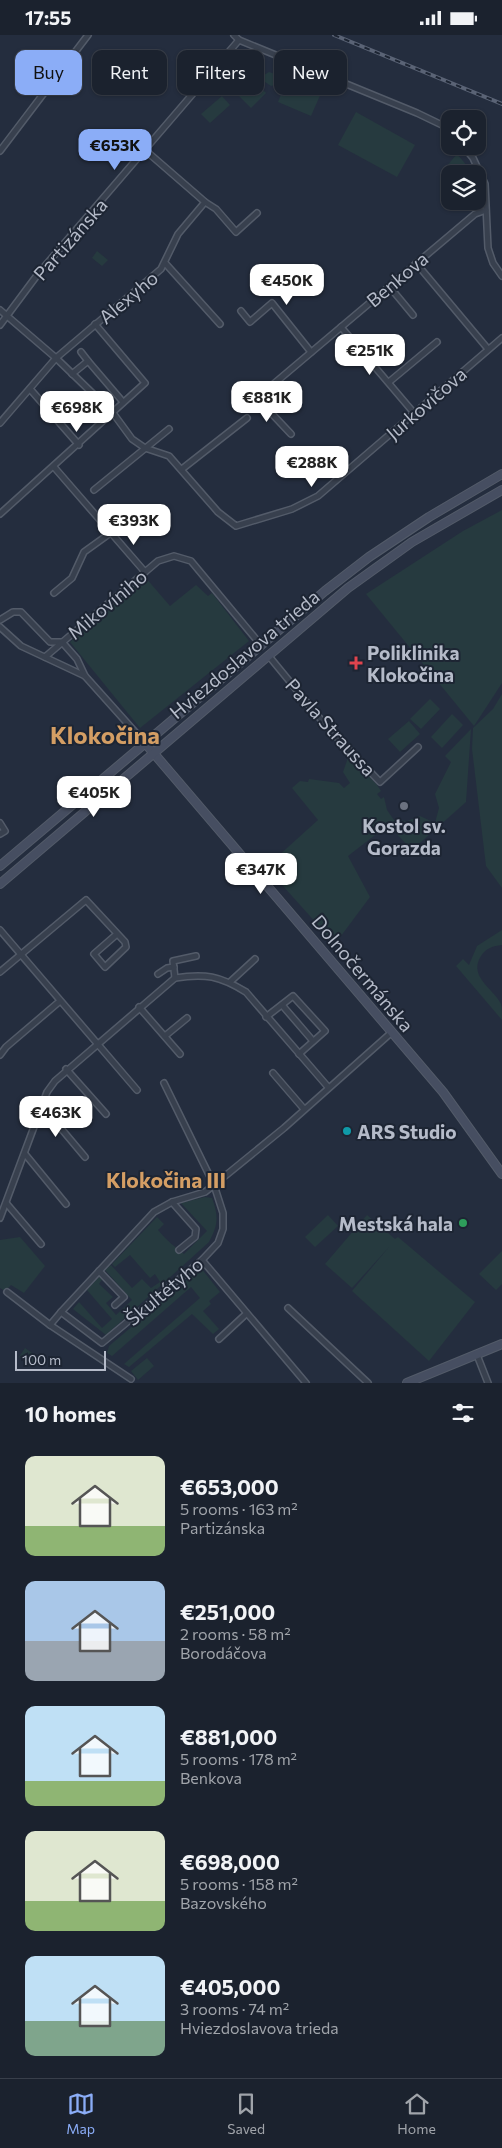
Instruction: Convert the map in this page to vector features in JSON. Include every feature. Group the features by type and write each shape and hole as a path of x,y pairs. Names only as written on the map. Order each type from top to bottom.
{"street":[{"path":"0,151 88,35"},
{"path":"234,35 239,40 441,125"},
{"name":"Partizánska","path":"0,325 38,274 239,40"},
{"path":"146,150 205,202 216,209 236,232 257,213"},
{"name":"Alexyho","path":"0,423 56,358 165,263 178,233 205,202"},
{"path":"486,210 488,248 493,263 502,276"},
{"name":"Benkova","path":"291,434 257,398 474,214 486,210"},
{"path":"165,263 220,324"},
{"path":"416,263 488,349"},
{"path":"389,286 413,315"},
{"path":"241,311 250,322 272,303 312,352"},
{"name":"Jurkovičova","path":"0,310 56,358 113,413 132,439 145,448 169,457 182,469 218,512 236,526 292,509 318,496 502,338"},
{"path":"0,514 145,383 95,324"},
{"path":"341,327 414,413"},
{"name":"Jurkovičova","path":"389,383 437,342"},
{"path":"81,352 123,402"},
{"path":"72,374 88,361"},
{"path":"30,389 78,445"},
{"path":"182,469 247,418"},
{"path":"94,490 169,429"},
{"path":"54,467 109,534 144,572"},
{"name":"Hviezdoslavova trieda","path":"0,866 305,606 369,557 429,517 502,475"},
{"name":"Hviezdoslavova trieda","path":"0,884 268,655 381,564 412,543 502,490"},
{"path":"54,593 72,578 84,552 109,534"},
{"name":"Mikovíniho","path":"45,657 158,561 174,556 191,561 260,645"},
{"name":"Mikovíniho","path":"0,620 13,612 21,612 50,642 62,642 77,659 84,676 145,743"},
{"name":"Mikovíniho","path":"0,627 21,646 84,676"},
{"path":"260,645 268,655"},
{"name":"Pavla Straussa","path":"268,655 328,727 380,782 418,747"},
{"name":"Dolnočermánska","path":"145,743 392,1032 462,1117 502,1173"},
{"path":"0,823 5,831 0,834"},
{"path":"49,824 58,833"},
{"path":"0,972 86,900 117,934 124,942 126,947 105,967 94,955 117,934"},
{"path":"0,930 137,1090"},
{"path":"175,978 173,961 196,956"},
{"path":"230,982 256,959"},
{"path":"158,974 174,967"},
{"path":"0,1218 47,1092 66,1069 175,978 190,975 214,976 230,982 246,992 328,1087"},
{"path":"266,1017 293,996 325,1031 299,1054"},
{"path":"0,1055 6,1047 60,1001"},
{"path":"282,1005 314,1041"},
{"path":"139,1007 180,1053"},
{"path":"165,1036 187,1018"},
{"path":"50,1325 154,1212 172,1202 205,1192 392,1032"},
{"path":"66,1069 106,1114"},
{"path":"273,1073 304,1109"},
{"name":"Škultétyho","path":"61,1312 102,1343 202,1260 218,1243 223,1229 223,1213 214,1185 164,1083"},
{"path":"43,1107 85,1157"},
{"path":"25,1154 66,1204"},
{"name":"Škultétyho","path":"172,1202 196,1229 195,1237 180,1250"},
{"path":"7,1203 41,1244"},
{"path":"202,1260 306,1383"},
{"name":"Škultétyho","path":"99,1271 124,1297 115,1305"},
{"path":"7,1293 50,1325 131,1379"},
{"path":"288,1307 368,1383"},
{"path":"219,1339 246,1314"},
{"path":"407,1383 502,1344"},
{"path":"477,1355 488,1383"}],"green space":[{"path":"269,72 274,74 274,85 271,86 264,81 264,75"},
{"path":"238,95 264,95 251,108"},
{"path":"281,95 320,95 311,116 278,102"},
{"path":"222,96 230,105 210,123 201,114"},
{"path":"356,112 415,145 397,177 338,145"},
{"path":"458,155 466,165 448,165"},
{"path":"97,251 108,260 102,266 92,258"},
{"path":"502,510 502,683 474,726 366,594 463,531"},
{"path":"145,577 170,606 196,585 208,596 212,593 249,641 140,728 70,642"},
{"path":"502,694 502,888 486,866 472,749 473,728 493,709"},
{"path":"430,699 440,709 421,729 410,719"},
{"path":"452,714 463,725 442,748 431,737"},
{"path":"409,721 420,734 400,752 388,739"},
{"path":"471,729 466,802 412,850 388,825 348,856 370,897 335,944 266,867 318,820 292,788 300,781 308,782 309,779 339,783 344,788 350,783 343,772 349,755 377,785 381,791 377,794 381,799 384,797 387,810 394,820 407,821 420,816 435,823 439,808 435,794 451,762 445,756"},
{"path":"502,930 502,945 485,951 478,963 478,970 483,982 501,1004 502,1020 456,966 463,959 469,965 477,946"},
{"path":"205,1197 212,1198 217,1221 209,1242 106,1335 73,1309 79,1302 102,1328 112,1319 87,1290 99,1277 103,1278 99,1284 113,1297 106,1303 116,1315 132,1300 105,1270 111,1265 132,1288 142,1279 151,1288 160,1282 155,1274 150,1278 130,1255 115,1267 112,1264 157,1217 164,1224 158,1230 184,1254 207,1231 181,1203"},
{"path":"328,1215 338,1226 315,1247 305,1237"},
{"path":"367,1215 395,1239 398,1237 475,1302 429,1361 352,1291 389,1247 352,1288 325,1264"},
{"path":"20,1237 45,1266 24,1293 11,1285 5,1291 0,1288 0,1240"},
{"path":"502,1251 502,1284 496,1290 479,1274"},
{"path":"201,1268 220,1292 209,1301 211,1304 203,1311 219,1329 213,1334 192,1314 129,1367 124,1364 200,1298 191,1287 112,1356 107,1353 109,1346"},
{"path":"25,1348 39,1358 33,1367 19,1357"},
{"path":"147,1358 154,1366 138,1380 131,1371"}],"railway":[{"path":"334,35 502,104"}],"place":[{"name":"Poliklinika Klokočina","path":"356,663"},
{"name":"Kostol sv. Gorazda","path":"404,806"},
{"name":"ARS Studio","path":"347,1131"},
{"name":"Mestská hala","path":"463,1223"}],"district":[{"name":"Klokočina","path":"105,734"},
{"name":"Klokočina III","path":"166,1179"}]}
